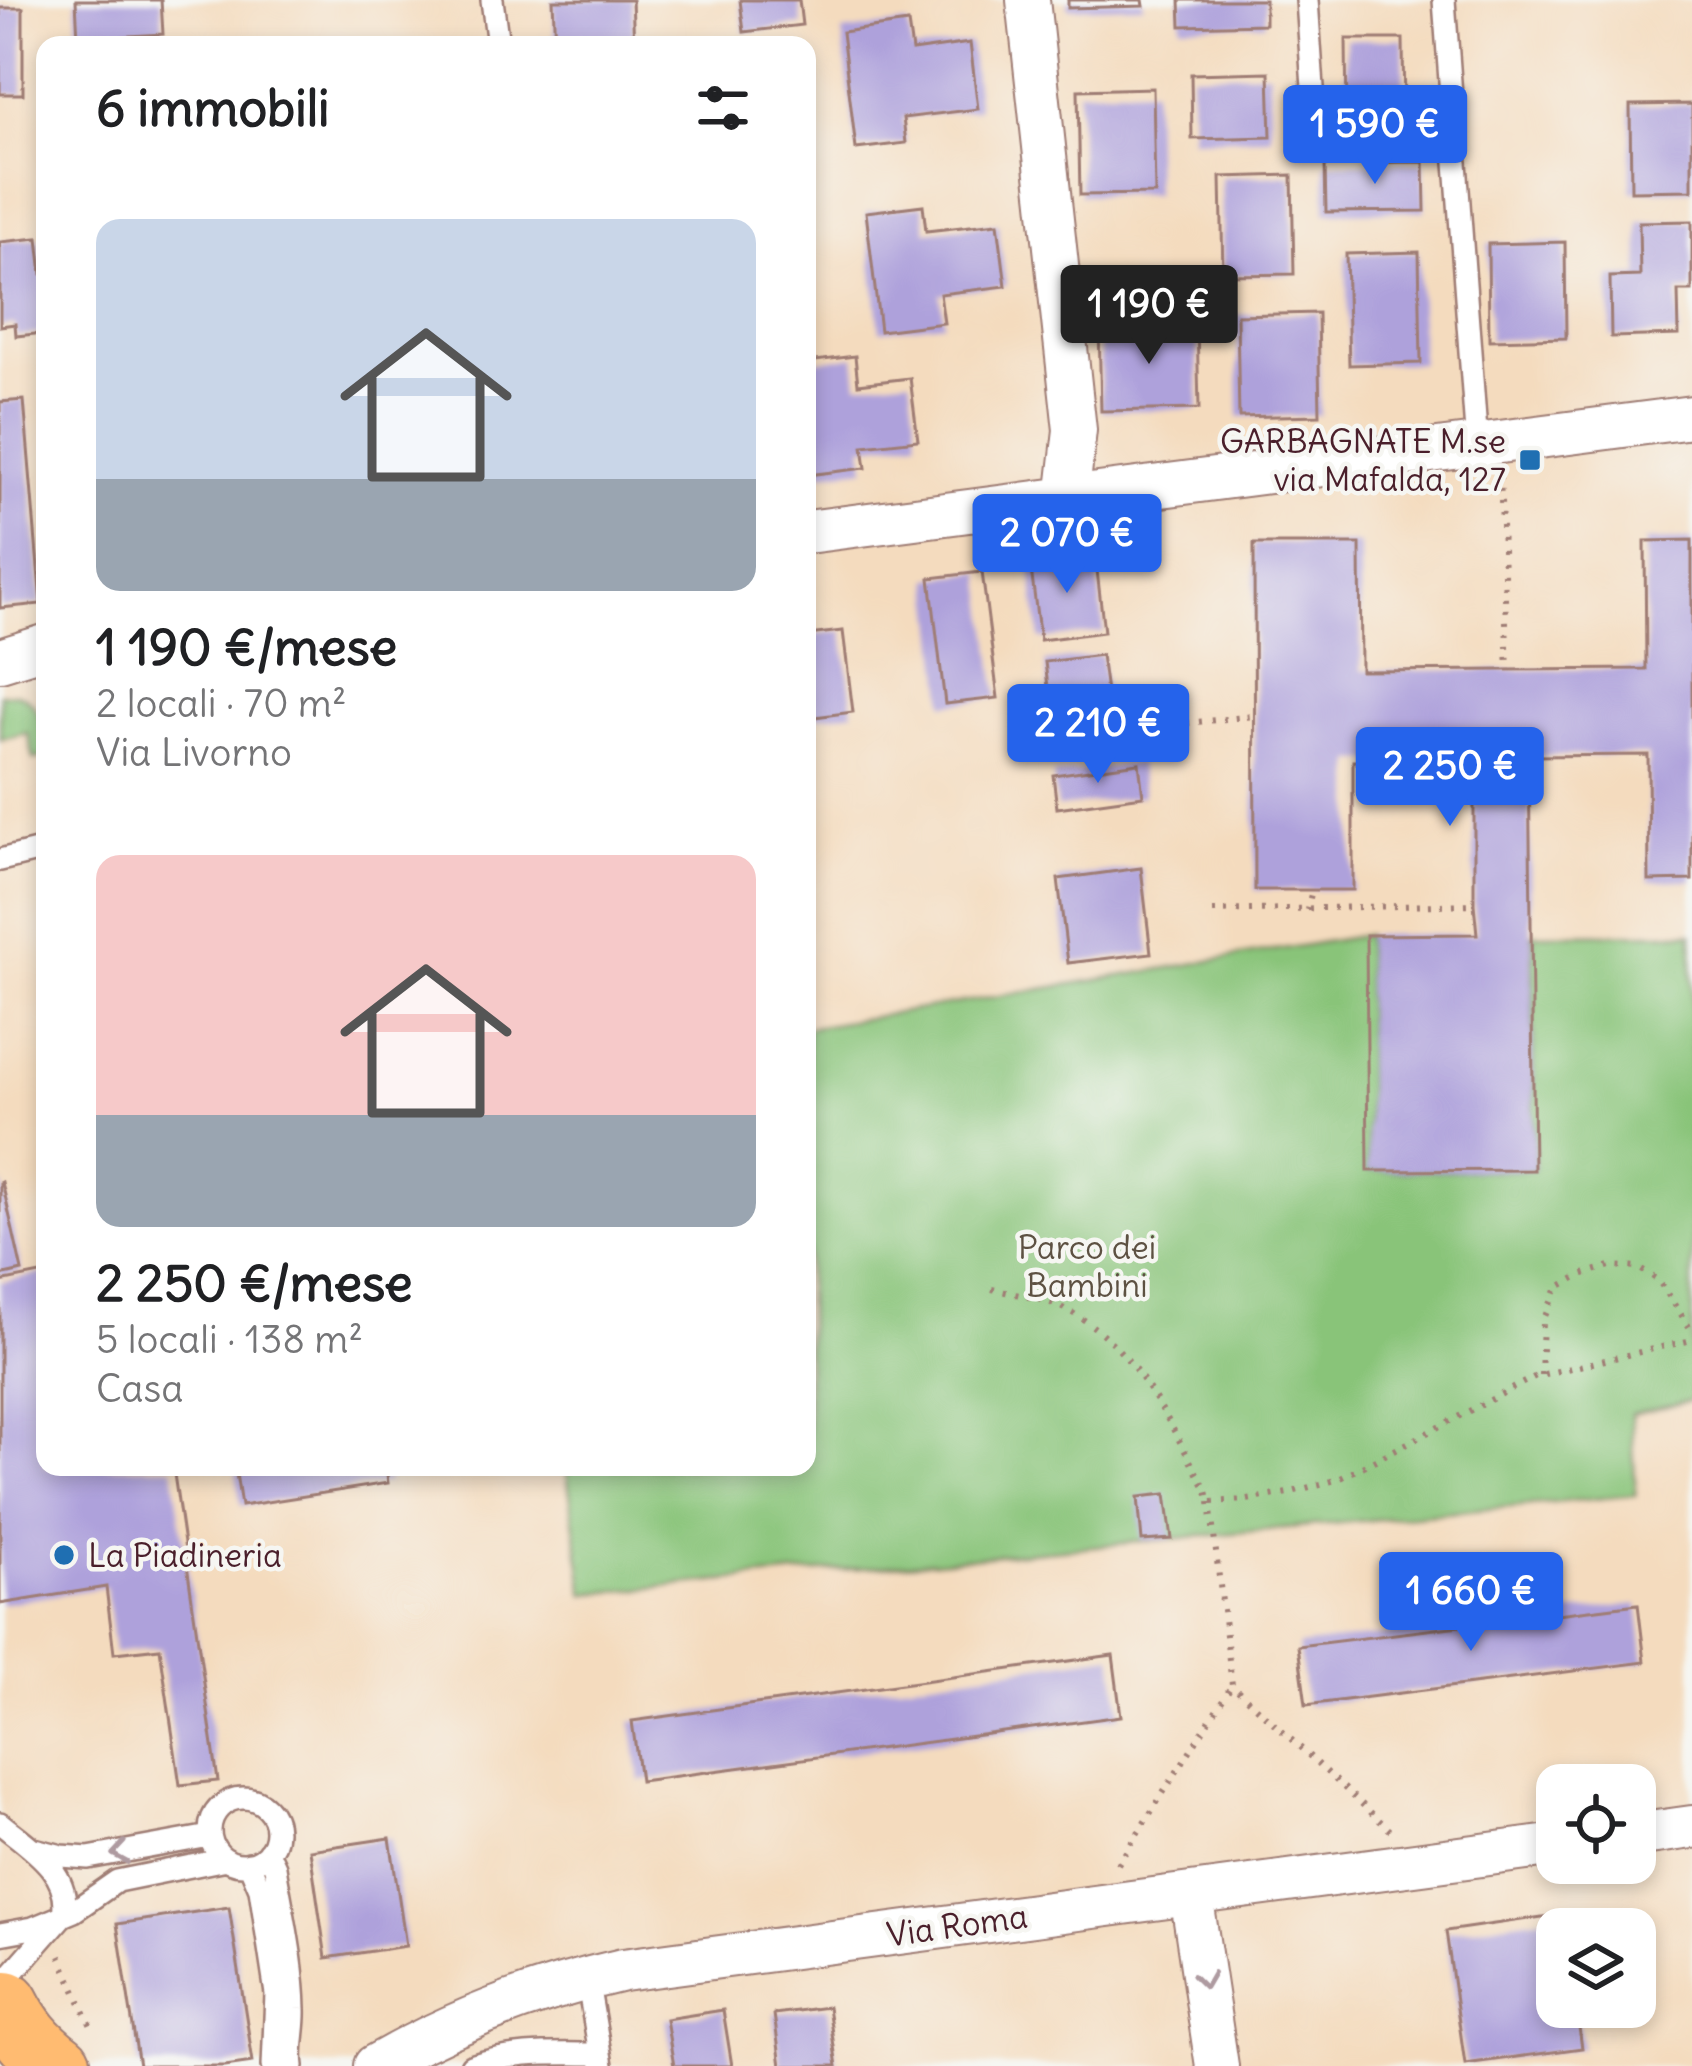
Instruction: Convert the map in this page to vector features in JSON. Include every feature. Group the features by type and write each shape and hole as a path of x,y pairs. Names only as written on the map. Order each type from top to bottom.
{"main road":[{"path":"3,1978 18,2027 58,2066"}],"street":[{"path":"1028,0 1075,430 1067,500"},
{"path":"816,531 1692,417"},
{"path":"0,660 36,649"},
{"path":"1656,1832 1692,1827"},
{"name":"Via Roma","path":"375,2066 499,2006 622,1970 1536,1848"},
{"path":"1191,1894 1216,2066"}],"lane":[{"path":"492,0 496,36"},
{"path":"1307,0 1317,146"},
{"path":"1444,0 1488,445"},
{"path":"0,860 36,851"},
{"path":"226,1859 210,1836 214,1816 229,1801 260,1803 272,1817 275,1835 259,1858 276,1994 273,2066"},
{"path":"0,1823 56,1873 66,1903 64,1915 3,1978"},
{"path":"29,1847 88,1858 210,1836"},
{"path":"3,1978 33,1928 91,1902 117,1880 226,1859 259,1858 275,1867 296,2014 293,2066"},
{"path":"471,2066 520,2055 601,2060 587,1978"}],"path":[{"path":"1488,445 1508,670"},
{"path":"1187,723 1255,716"},
{"path":"1306,911 1312,890"},
{"path":"1213,911 1474,904"},
{"path":"1541,1375 1543,1321 1558,1288 1610,1266 1638,1268 1658,1280 1692,1331"},
{"path":"992,1289 1055,1304 1102,1332 1135,1365 1210,1502 1232,1685 1090,1908"},
{"path":"1210,1502 1288,1493 1339,1479 1541,1375 1692,1340"},
{"path":"1232,1685 1425,1862"}],"green space":[{"path":"16,693 36,709 36,759 28,733 0,739 0,694"},
{"name":"Parco dei Bambini","path":"1692,933 1692,1400 1631,1414 1636,1495 585,1594 567,1476 816,1476 816,1027 1366,935 1368,1171 1534,1170 1533,934"}],"building":[{"path":"76,0 161,0 163,34 78,36"},
{"path":"553,0 632,0 634,36 555,36"},
{"path":"740,0 799,0 802,25 744,32"},
{"path":"1068,0 1143,0 1144,6 1068,8"},
{"path":"1180,0 1265,0 1265,24 1181,26"},
{"path":"0,8 23,8 23,94 0,94"},
{"path":"908,23 912,51 970,43 978,109 903,118 906,143 856,149 842,32"},
{"path":"1346,39 1403,39 1404,119 1347,120"},
{"path":"1269,72 1271,137 1192,139 1191,74"},
{"path":"1153,88 1155,194 1080,195 1078,90"},
{"path":"1692,104 1692,190 1631,191 1630,105"},
{"path":"1424,162 1425,211 1326,212 1325,163"},
{"path":"1292,175 1294,274 1223,275 1221,177"},
{"path":"923,205 926,231 998,223 1006,286 940,294 944,323 880,331 866,212"},
{"path":"1692,221 1692,291 1678,291 1679,335 1611,337 1610,277 1640,276 1639,222"},
{"path":"36,238 36,334 16,336 15,324 0,326 0,242"},
{"path":"1565,242 1566,338 1489,340 1488,244"},
{"path":"1419,252 1421,363 1349,365 1346,254"},
{"path":"1318,313 1320,415 1239,417 1237,315"},
{"path":"1197,324 1199,409 1101,411 1099,326"},
{"path":"855,356 858,384 910,378 918,440 863,446 866,468 816,474 816,361"},
{"path":"24,400 36,604 0,608 0,402"},
{"path":"1692,540 1692,880 1649,881 1648,755 1529,756 1534,1170 1368,1171 1366,935 1477,934 1474,760 1353,761 1353,890 1255,890 1254,544 1360,544 1361,671 1646,669 1645,541"},
{"path":"1095,553 1104,632 1040,640 1030,561"},
{"path":"982,572 998,698 945,704 930,578"},
{"path":"843,631 853,712 816,717 816,634"},
{"path":"1101,655 1110,721 1053,728 1045,662"},
{"path":"1139,763 1143,796 1057,808 1053,775"},
{"path":"1141,868 1151,953 1068,963 1058,879"},
{"path":"0,1183 22,1271 0,1276"},
{"path":"36,1275 36,1476 174,1476 218,1781 180,1785 160,1648 114,1653 106,1587 0,1604 0,1282"},
{"path":"236,1476 387,1476 388,1483 241,1506"},
{"path":"1166,1494 1172,1539 1142,1541 1138,1497"},
{"path":"1638,1604 1645,1662 1306,1705 1298,1646"},
{"path":"1113,1655 1121,1716 640,1781 632,1721"},
{"path":"390,1838 406,1946 326,1958 310,1850"},
{"path":"229,1907 253,2062 139,2066 117,1924"},
{"path":"1536,1918 1536,2028 1579,2028 1582,2048 1465,2064 1446,1931"},
{"path":"828,2007 837,2066 781,2066 774,2014"},
{"path":"723,2010 732,2066 674,2066 666,2019"}],"place":[{"name":"GARBAGNATE M.se via Mafalda, 127","path":"1530,460"},
{"name":"La Piadineria","path":"64,1555"}]}
